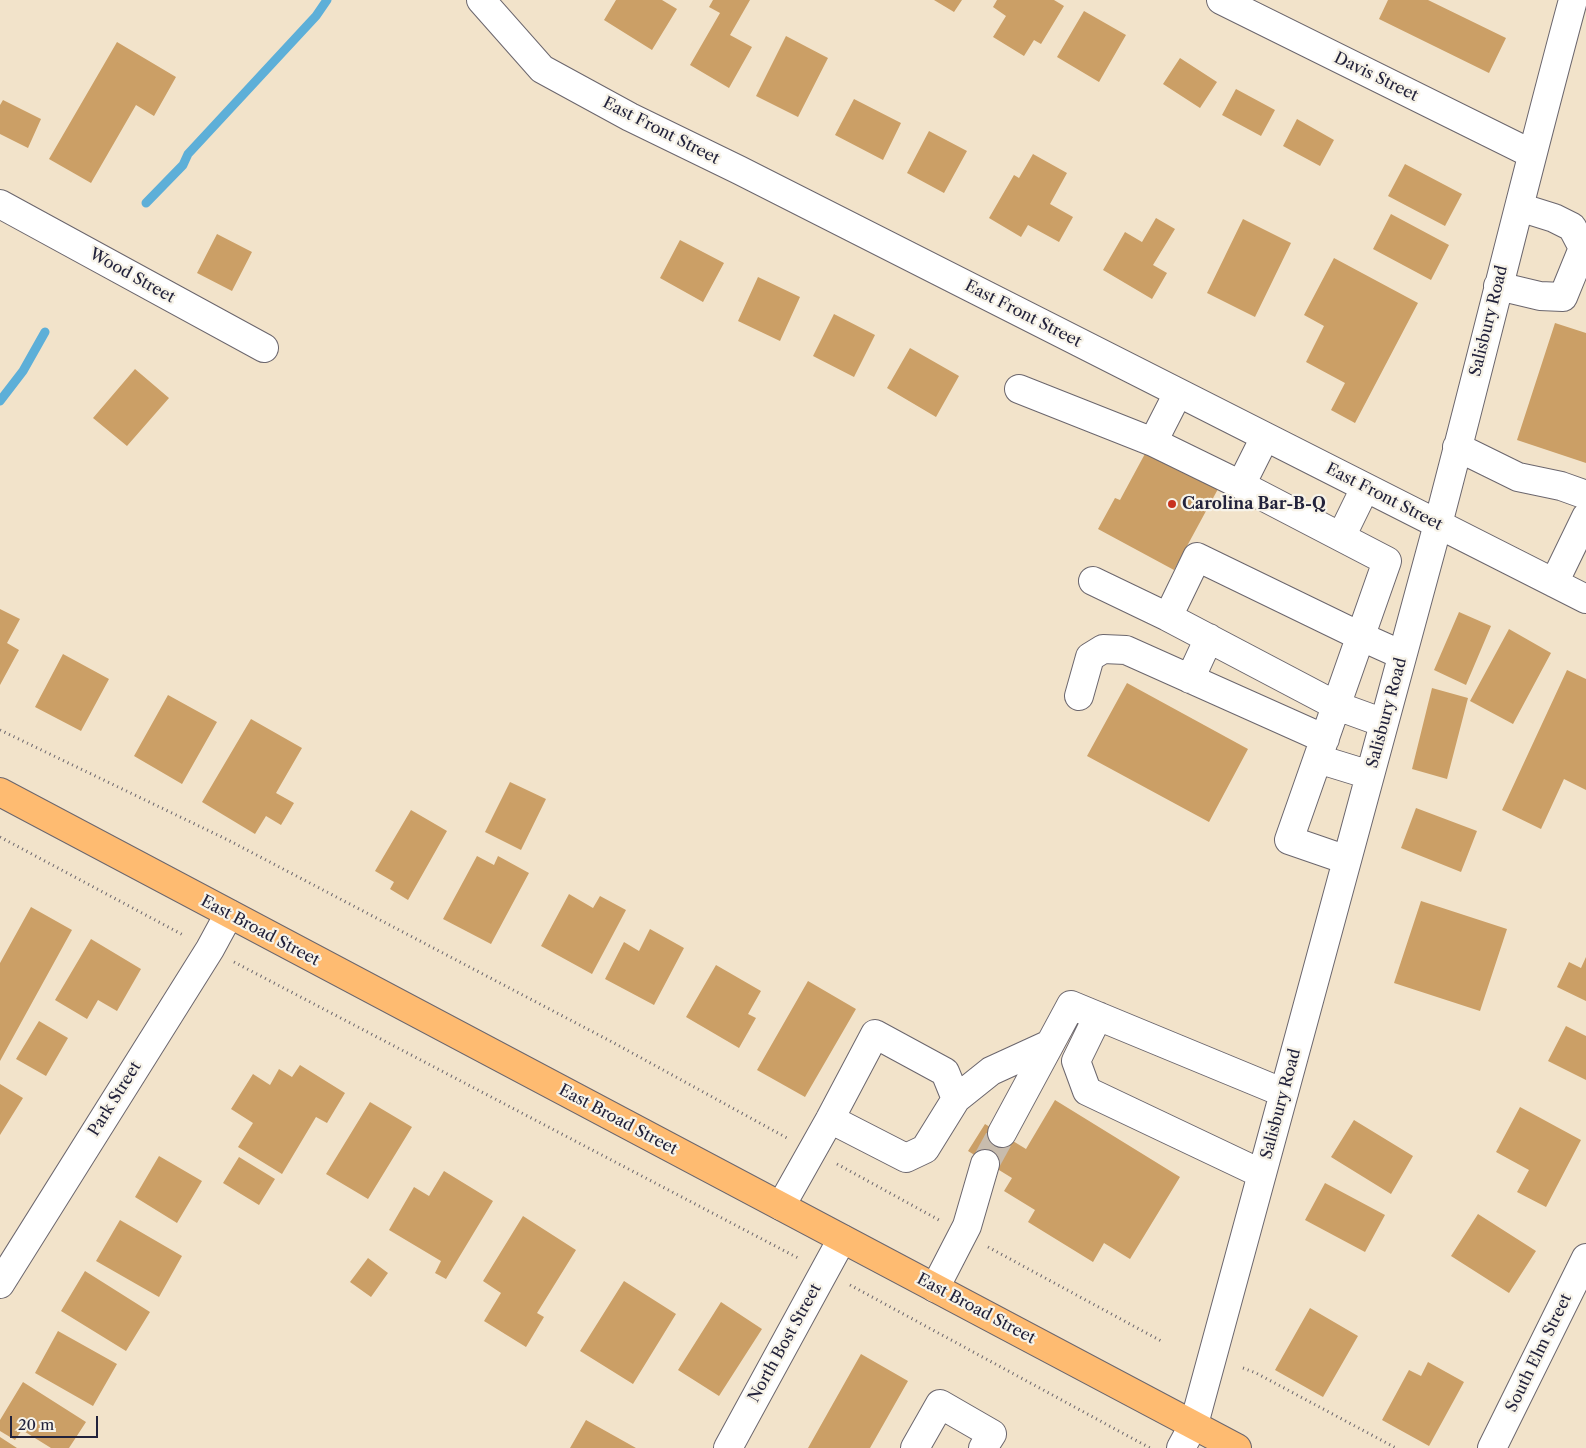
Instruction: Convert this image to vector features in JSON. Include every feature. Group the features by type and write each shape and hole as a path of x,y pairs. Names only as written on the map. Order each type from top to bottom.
{"main road":[{"name":"East Broad Street","path":"0,792 1237,1448"}],"street":[{"name":"East Front Street","path":"481,0 542,69 630,117 739,170 1586,599"},
{"name":"Davis Street","path":"1221,0 1532,154"},
{"name":"Salisbury Road","path":"1181,1448 1194,1424 1438,525 1573,0"},
{"name":"Wood Street","path":"0,204 264,348"},
{"path":"1498,286 1540,296 1563,297 1583,248 1572,227 1554,218 1519,207"},
{"path":"1019,389 1153,442 1388,561 1424,574"},
{"path":"1153,442 1178,393"},
{"path":"1241,486 1265,437"},
{"path":"1457,447 1518,477 1561,486 1586,495"},
{"path":"1341,537 1365,488"},
{"path":"1554,583 1586,517"},
{"path":"1168,618 1197,557 1402,655"},
{"path":"1347,860 1289,840 1388,561"},
{"path":"1093,580 1337,706 1384,723"},
{"path":"1190,679 1208,638"},
{"path":"1079,696 1090,658 1103,649 1126,650 1190,679 1370,775"},
{"name":"Park Street","path":"0,1284 210,949 229,914"},
{"path":"1002,1133 1071,1005 1284,1093"},
{"path":"1098,1016 1076,1061 1087,1091 1262,1174"},
{"path":"781,1206 875,1034 945,1072 956,1099"},
{"path":"830,1119 906,1158 925,1149 956,1099 991,1071 1050,1044"},
{"path":"936,1288 967,1226 985,1164"},
{"name":"North Bost Street","path":"728,1448 842,1238"},
{"name":"South Elm Street","path":"1492,1448 1586,1258"},
{"path":"915,1448 940,1404 992,1434 984,1448"}],"path":[{"path":"0,730 228,840 614,1043 1163,1342"},
{"path":"0,837 824,1272 1150,1448"},
{"path":"1243,1368 1256,1373 1396,1448"}],"building":[{"path":"616,0 662,0 677,9 652,50 604,20"},
{"path":"713,0 750,0 730,35 752,47 729,88 690,65 720,13 709,7"},
{"path":"934,0 962,0 954,12"},
{"path":"997,0 1054,0 1064,6 1041,44 1034,40 1024,56 993,37 1006,16 993,7"},
{"path":"1388,0 1428,0 1506,38 1489,73 1379,19"},
{"path":"1084,11 1126,35 1099,82 1057,57"},
{"path":"786,36 828,58 798,117 756,96"},
{"path":"117,42 176,77 154,116 136,105 91,183 49,159"},
{"path":"1180,58 1217,82 1200,108 1163,84"},
{"path":"1236,89 1275,110 1261,136 1222,115"},
{"path":"854,99 901,123 883,160 835,135"},
{"path":"3,100 41,119 28,148 0,134 0,105"},
{"path":"1297,119 1334,140 1320,166 1283,146"},
{"path":"929,131 967,151 944,193 907,173"},
{"path":"1033,154 1067,173 1050,204 1073,217 1059,242 1028,225 1021,237 989,218 1014,175 1019,178"},
{"path":"1405,164 1462,194 1445,226 1388,196"},
{"path":"1391,214 1449,245 1431,280 1373,249"},
{"path":"1156,218 1175,229 1153,265 1167,273 1152,299 1103,270 1125,232 1142,242"},
{"path":"1243,219 1291,243 1255,317 1207,293"},
{"path":"217,234 252,252 232,291 197,273"},
{"path":"680,240 724,263 703,302 660,278"},
{"path":"1334,258 1418,303 1355,423 1331,410 1345,383 1306,362 1324,326 1304,315"},
{"path":"758,277 800,297 780,341 738,321"},
{"path":"834,314 875,335 854,377 813,356"},
{"path":"1555,323 1586,333 1586,463 1517,440"},
{"path":"910,348 959,376 936,417 887,388"},
{"path":"135,369 169,398 127,446 93,418"},
{"path":"1147,450 1218,489 1174,570 1098,529 1115,498 1120,500"},
{"path":"0,609 20,619 7,643 19,650 0,685"},
{"path":"1459,612 1491,626 1466,685 1434,670"},
{"path":"1509,629 1551,653 1513,724 1470,701"},
{"path":"63,654 109,679 81,731 35,707"},
{"path":"1567,670 1586,679 1586,790 1564,779 1541,829 1502,810"},
{"path":"1127,683 1248,749 1209,822 1087,756"},
{"path":"1432,688 1468,698 1447,779 1412,769"},
{"path":"168,695 217,722 182,784 134,756"},
{"path":"251,719 302,748 276,793 294,803 281,825 266,816 255,834 202,802"},
{"path":"510,782 546,799 521,850 485,832"},
{"path":"1416,808 1477,831 1461,872 1401,848"},
{"path":"411,810 447,831 408,900 390,889 394,882 375,871"},
{"path":"477,856 494,865 498,856 529,873 491,944 443,919"},
{"path":"569,894 593,908 600,896 626,910 592,974 541,946"},
{"path":"1421,901 1507,929 1480,1011 1394,983"},
{"path":"31,907 72,930 0,1061 0,963"},
{"path":"650,929 684,948 654,1005 605,979 624,942 639,951"},
{"path":"91,939 141,969 117,1011 98,1000 87,1019 55,1000"},
{"path":"1586,957 1586,1001 1557,987 1569,962 1581,968"},
{"path":"716,965 761,991 748,1014 756,1018 739,1048 686,1017"},
{"path":"808,981 856,1009 805,1097 757,1070"},
{"path":"39,1021 68,1038 46,1076 16,1059"},
{"path":"1566,1026 1586,1036 1586,1080 1548,1061"},
{"path":"300,1065 345,1093 327,1123 316,1117 282,1174 238,1147 253,1123 231,1109 253,1074 270,1085 279,1069 292,1077"},
{"path":"0,1084 23,1098 0,1135"},
{"path":"1055,1100 1180,1177 1130,1259 1104,1243 1093,1262 1028,1222 1035,1210 1004,1191 1012,1178 968,1151 985,1124 1026,1149"},
{"path":"370,1102 412,1127 368,1199 326,1174"},
{"path":"1520,1107 1581,1140 1546,1207 1517,1192 1529,1170 1496,1152"},
{"path":"1354,1120 1413,1156 1391,1194 1331,1157"},
{"path":"159,1156 202,1181 177,1223 135,1197"},
{"path":"239,1157 275,1179 259,1205 223,1183"},
{"path":"444,1171 493,1201 446,1279 435,1273 441,1261 389,1230 414,1187 429,1196"},
{"path":"1325,1183 1385,1215 1365,1252 1305,1220"},
{"path":"1478,1214 1536,1251 1509,1293 1451,1256"},
{"path":"523,1216 576,1250 537,1313 544,1317 526,1347 484,1321 501,1293 483,1281"},
{"path":"120,1220 182,1256 159,1297 96,1261"},
{"path":"368,1258 388,1273 371,1297 350,1282"},
{"path":"85,1271 150,1312 126,1351 61,1311"},
{"path":"624,1281 676,1314 633,1384 580,1351"},
{"path":"721,1302 762,1329 719,1396 678,1370"},
{"path":"1310,1308 1358,1336 1323,1397 1275,1370"},
{"path":"58,1331 117,1364 93,1406 35,1373"},
{"path":"861,1354 908,1381 870,1448 808,1448"},
{"path":"1428,1362 1464,1382 1429,1446 1382,1420 1409,1370 1421,1376"},
{"path":"23,1382 86,1422 69,1448 51,1448 22,1430 15,1440 0,1431 0,1420"},
{"path":"586,1420 636,1448 570,1448"},
{"path":"0,1437 17,1448 0,1448"}],"waterway":[{"path":"146,203 183,165 188,154 316,16 327,0"},
{"path":"0,401 23,371 45,332"}],"tunnel":[{"path":"985,1164 1002,1133"}],"place":[{"name":"Carolina Bar-B-Q","path":"1172,504"}]}
